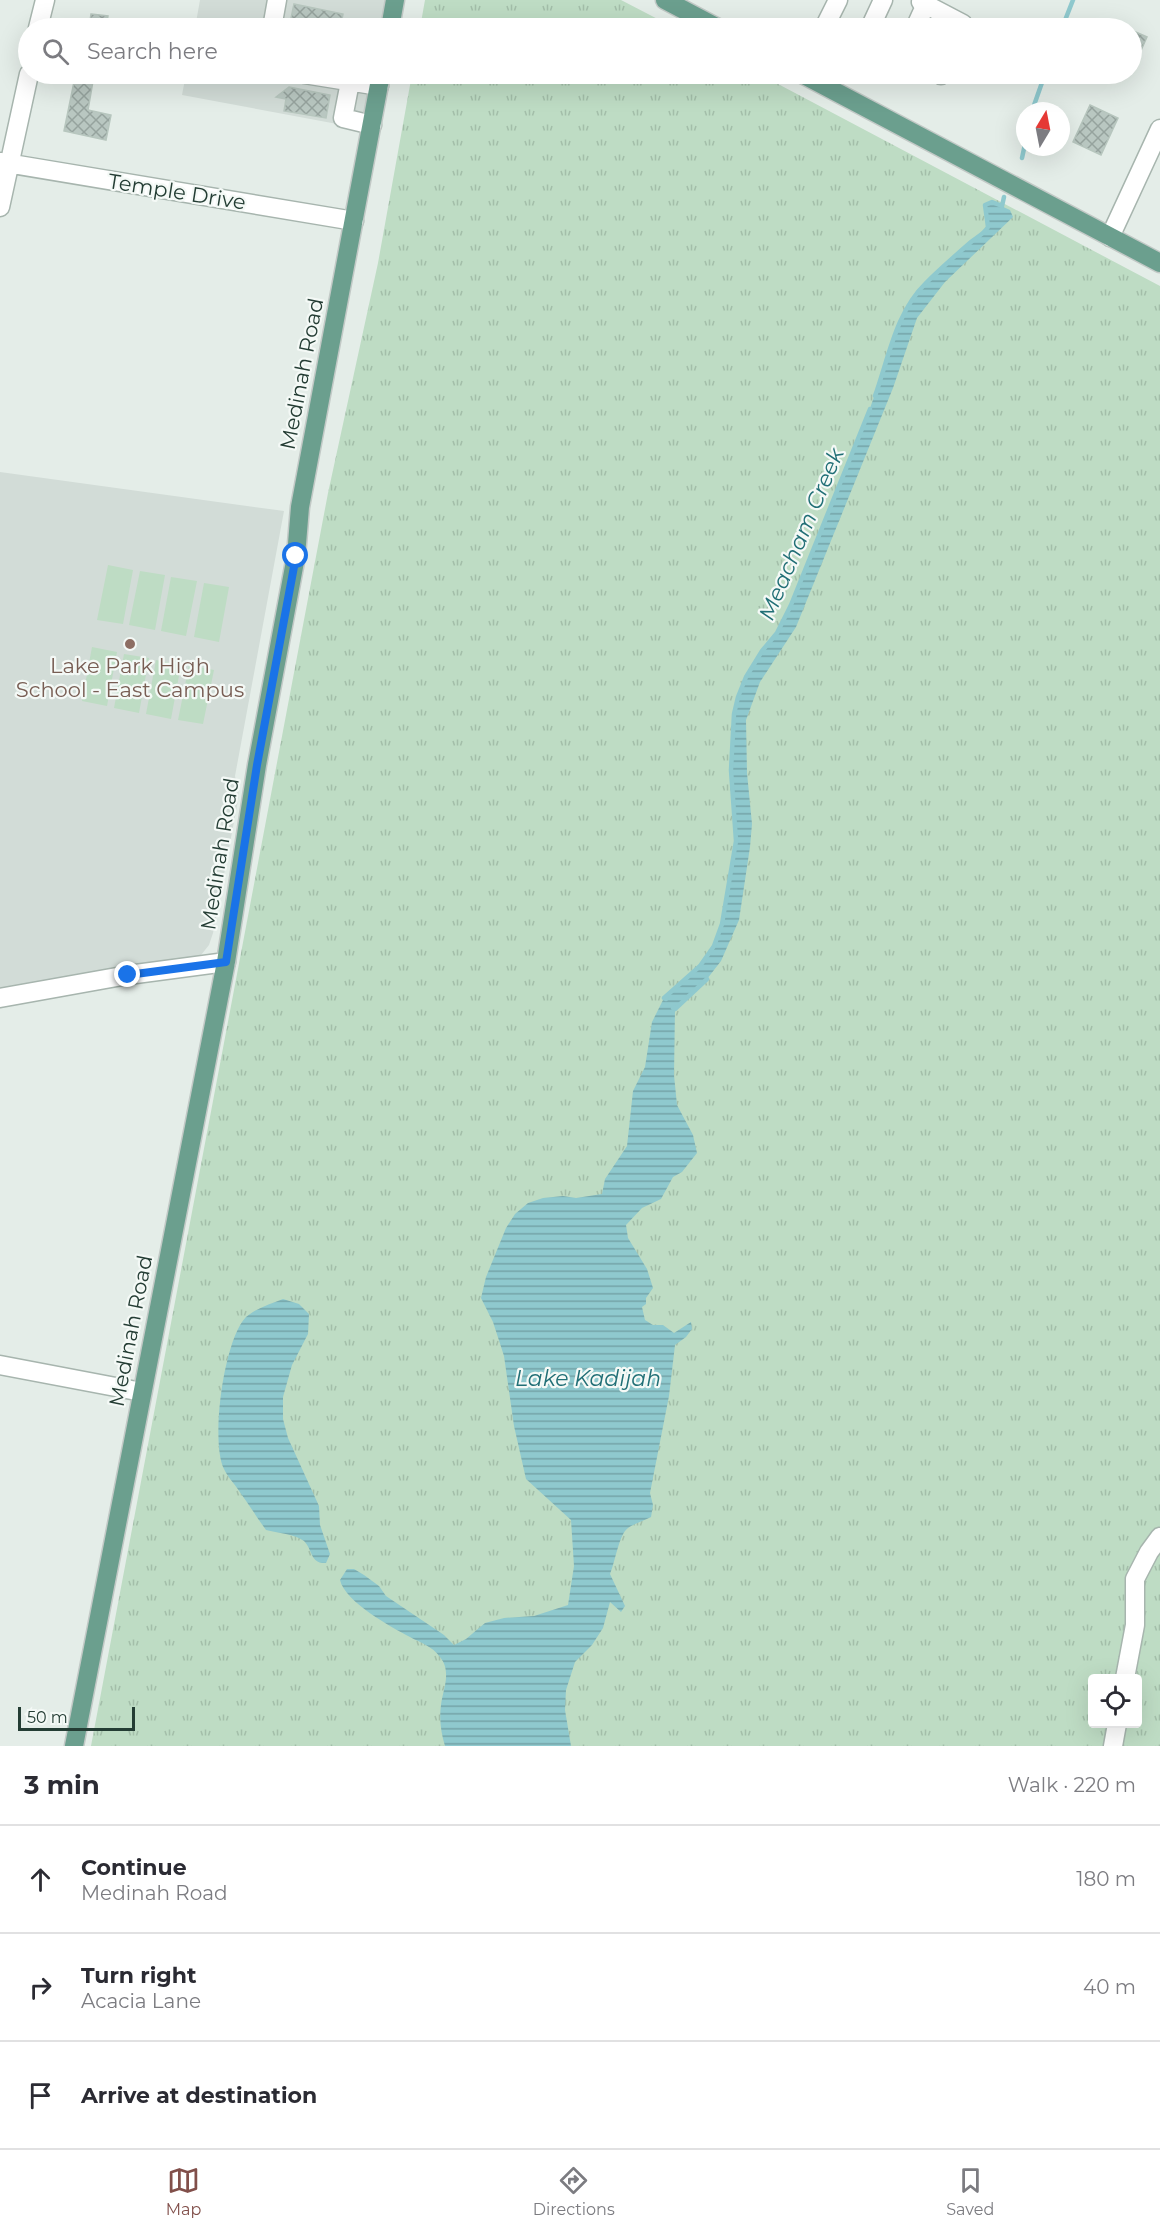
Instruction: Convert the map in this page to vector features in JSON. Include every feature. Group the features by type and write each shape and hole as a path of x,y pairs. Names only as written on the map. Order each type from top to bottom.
{"main road":[{"path":"392,18 395,0"},
{"path":"665,0 699,18"},
{"name":"Medinah Road","path":"74,1746 226,962 257,765 296,556 300,507 379,84"},
{"path":"821,84 1160,263"}],"street":[{"path":"41,18 45,0"},
{"path":"274,18 277,0"},
{"path":"829,18 838,0"},
{"path":"875,18 883,0"},
{"path":"918,18 922,1 952,18"},
{"path":"0,207 5,163 26,84"},
{"path":"350,84 343,118 372,124"},
{"path":"1110,237 1160,129"},
{"name":"Temple Drive","path":"5,163 354,221"},
{"path":"0,998 128,975 226,962"},
{"path":"0,1365 142,1392"},
{"path":"1126,1674 1135,1625 1135,1579 1160,1537"},
{"path":"1113,1746 1116,1728"}],"shaded area":[{"path":"200,0 388,0 385,18 197,18"},
{"path":"184,84 372,84 364,129 182,95"},
{"name":"Lake Park High School - East Campus","path":"0,472 284,511 235,776 239,795 213,933 209,945 201,955 0,992"}],"green space":[{"path":"425,0 621,0 656,18 422,18"},
{"path":"410,84 778,84 1160,286 1160,1746 91,1746 328,493 378,263"},
{"path":"108,565 133,570 123,624 97,620"},
{"path":"140,571 165,575 155,630 129,625"},
{"path":"171,577 197,581 186,636 161,631"},
{"path":"204,583 229,587 219,642 194,637"},
{"path":"92,647 117,652 107,706 82,701"},
{"path":"124,654 149,658 139,713 114,708"},
{"path":"156,660 181,665 171,719 146,714"},
{"path":"189,665 214,670 203,724 178,720"}],"water":[{"name":"Lake Kadijah","path":"992,202 1010,210 1013,217 945,282 917,318 893,388 796,627 760,682 746,720 747,773 752,824 739,920 721,961 707,979 675,1009 674,1075 677,1105 693,1135 697,1153 682,1172 673,1177 661,1199 642,1208 626,1225 628,1238 647,1269 653,1288 646,1298 646,1304 642,1307 645,1320 653,1325 663,1325 674,1333 691,1322 692,1329 675,1345 669,1396 650,1493 653,1505 651,1517 625,1531 610,1574 625,1606 621,1612 610,1602 603,1628 592,1645 575,1662 566,1690 565,1710 571,1746 445,1746 440,1715 446,1675 444,1663 430,1647 392,1627 359,1605 350,1597 340,1580 347,1569 354,1569 379,1586 386,1596 444,1635 454,1645 466,1639 485,1623 504,1618 534,1616 568,1605 574,1566 571,1520 526,1479 514,1426 504,1356 493,1322 481,1298 486,1277 506,1228 515,1214 528,1203 543,1198 563,1196 576,1198 602,1194 605,1179 627,1146 633,1091 645,1067 652,1022 664,998 700,966 714,946 722,924 736,841 731,770 734,714 738,697 746,677 762,651 777,633 791,605 863,428 904,312 941,268 985,232 988,227 985,205"},
{"path":"283,1299 299,1304 309,1314 308,1334 292,1365 283,1397 283,1419 288,1438 319,1506 320,1525 330,1554 326,1563 314,1559 304,1541 291,1535 266,1530 227,1474 220,1455 219,1414 231,1346 246,1317 264,1306"}],"building":[{"path":"294,4 343,14 342,18 291,18"},
{"path":"91,14 108,16 108,18 90,18"},
{"path":"1142,35 1147,37 1142,48"},
{"path":"74,84 92,84 88,110 111,115 106,140 64,131"},
{"path":"289,87 330,95 326,118 284,111 286,99 276,97"},
{"path":"1090,105 1118,118 1101,155 1073,142"}],"waterway":[{"name":"Meacham Creek","path":"1066,18 1073,0"},
{"name":"Meacham Creek","path":"1035,102 1041,84"},
{"name":"Meacham Creek","path":"875,396 894,336 907,307 926,283 988,227 985,205 992,202 1002,206 1004,197"},
{"name":"Meacham Creek","path":"666,999 664,998 700,966 714,946 722,924 736,841 731,770 734,714 738,697 746,677 762,651 777,633 791,605 870,409"},
{"name":"Meacham Creek","path":"673,1008 675,1009 707,979"}],"place":[{"name":"Lake Park High School - East Campus","path":"130,644"}],"route":[{"path":"128,975 226,962 257,765 296,556"}]}
